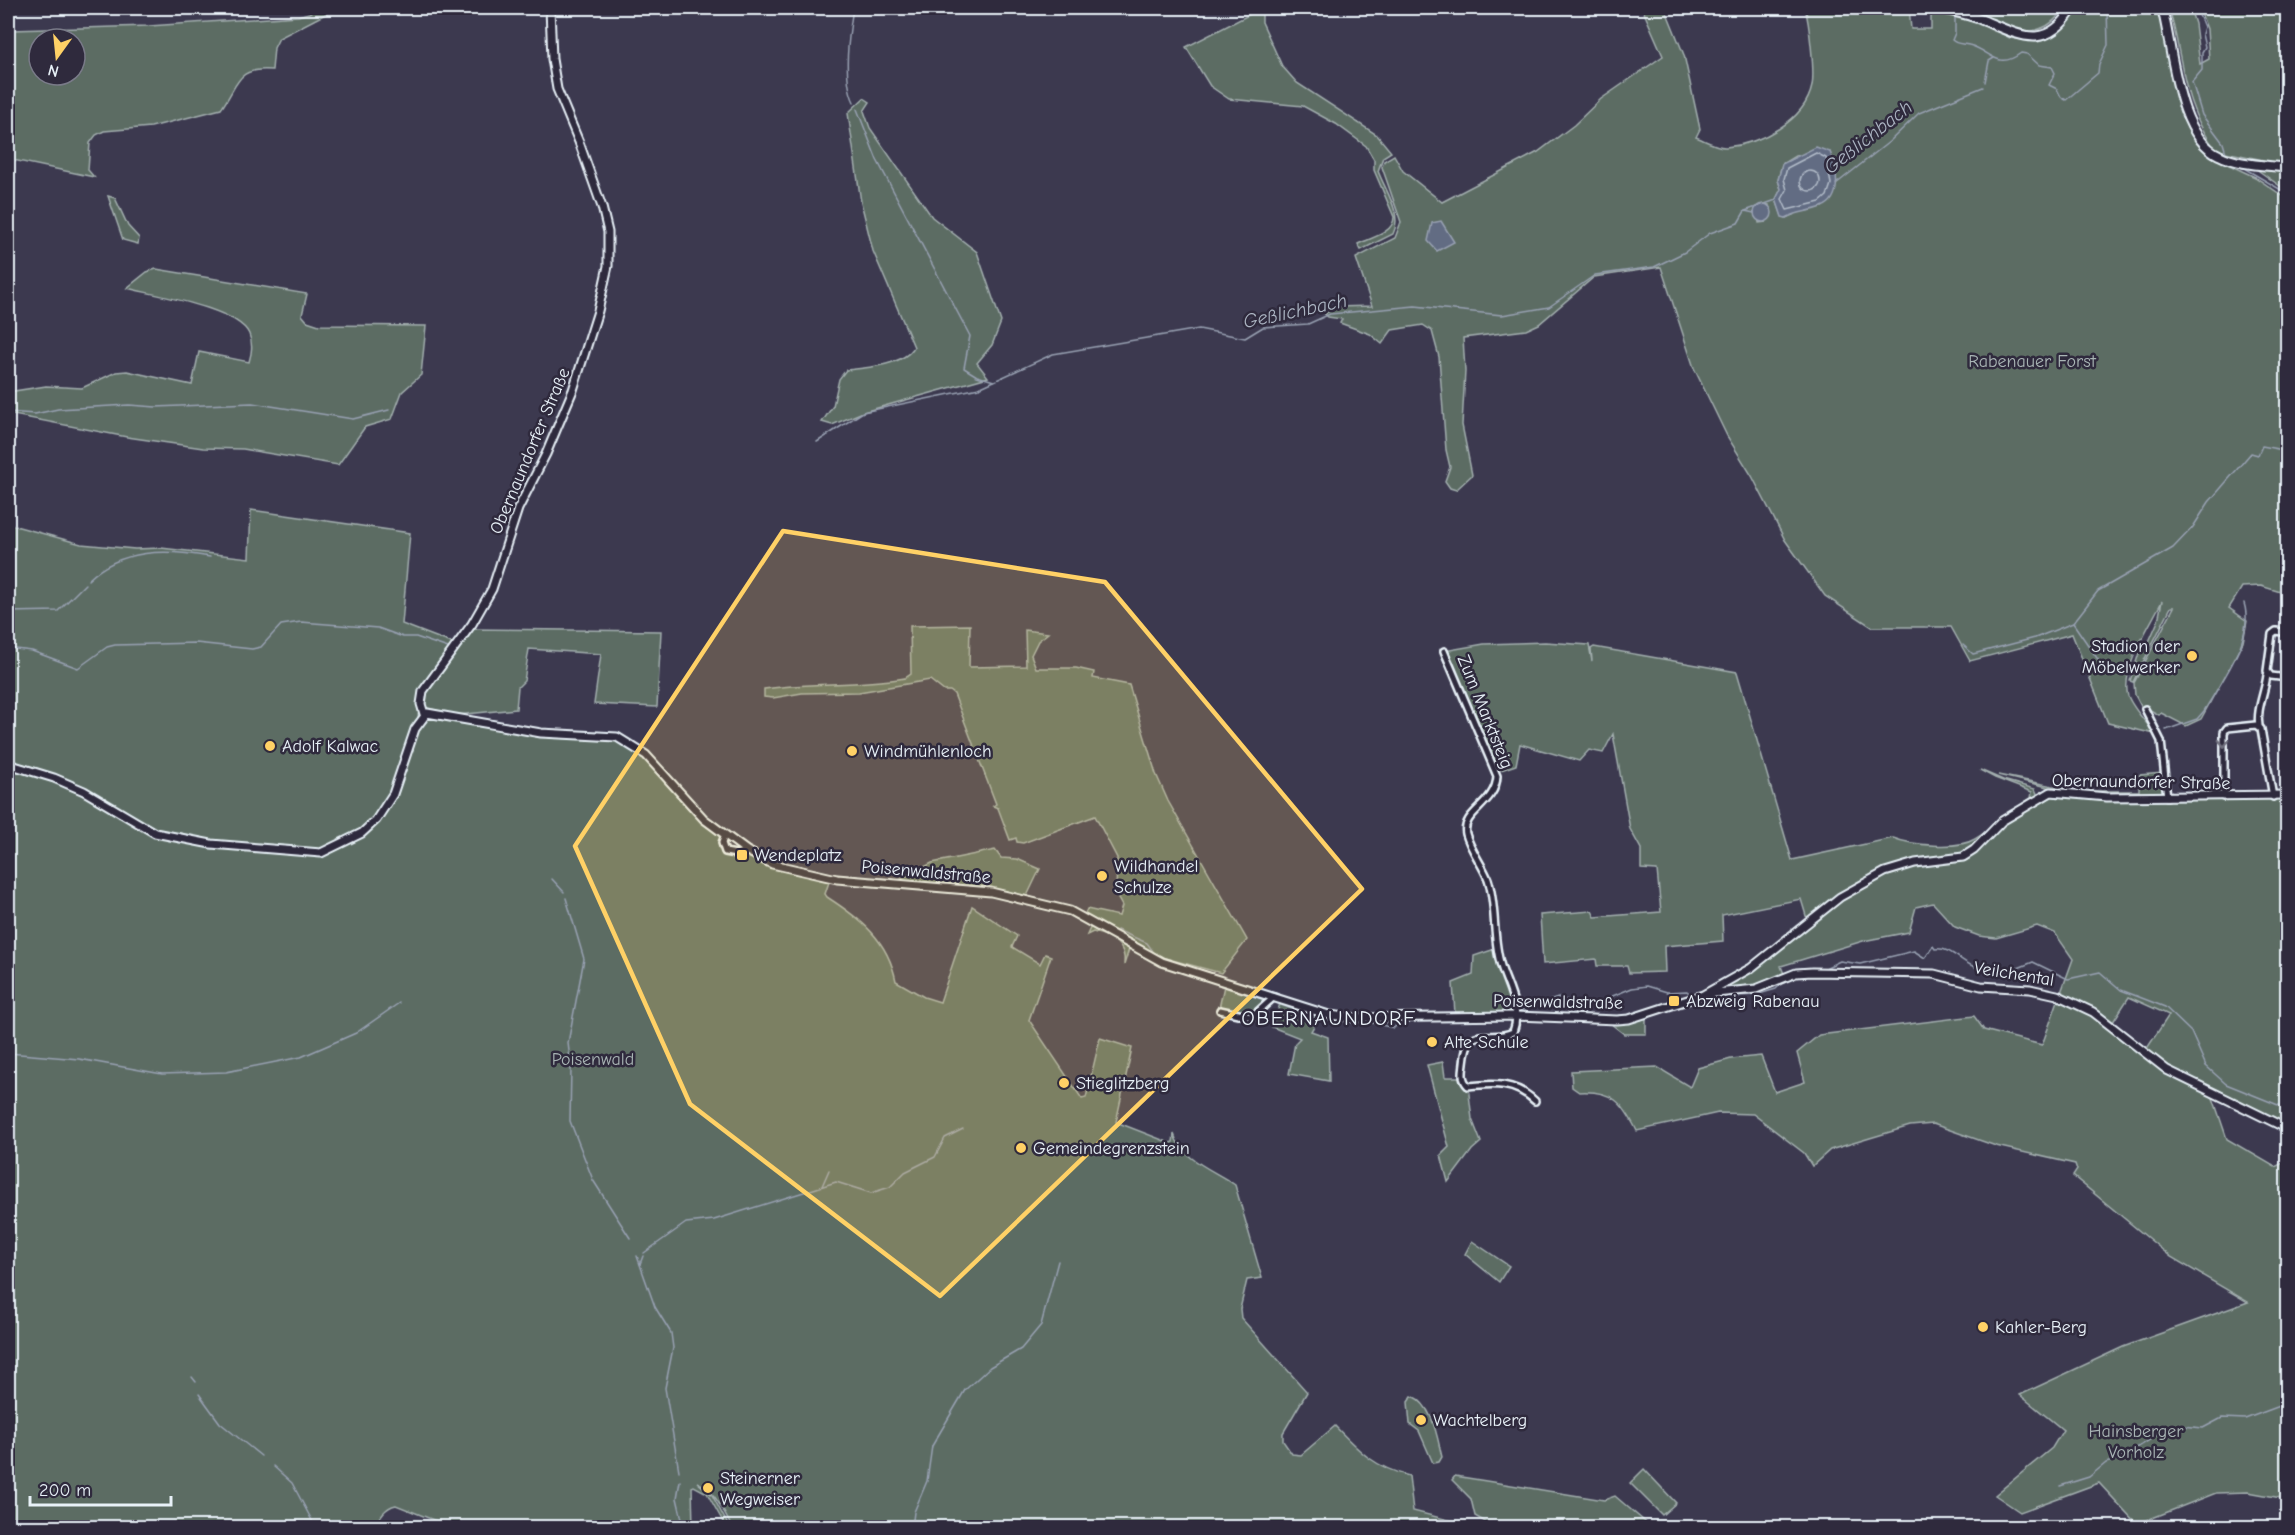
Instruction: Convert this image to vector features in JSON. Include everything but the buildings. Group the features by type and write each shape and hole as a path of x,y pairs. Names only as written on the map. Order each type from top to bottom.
{"main road":[{"path":"1940,8 1974,17 2018,36 2038,37 2058,27 2073,8"},
{"path":"2163,10 2180,96 2207,147 2225,158 2288,168"}],"street":[{"name":"Obernaundorfer Straße","path":"8,764 54,778 84,791 155,833 211,844 321,853 362,833 376,820 393,794 416,729 424,714 421,704 423,691 483,607 518,509 560,423 587,351 608,266 608,232 602,207 579,142 556,89 550,8"},
{"path":"1972,8 1974,17"},
{"path":"2288,633 2276,631 2272,634 2267,671 2271,676 2288,678"},
{"name":"Zum Marktsteig","path":"1444,651 1497,776 1494,793 1470,817 1466,832 1490,887 1499,955 1512,995 1514,1013"},
{"path":"2267,675 2264,700 2260,707 2259,726 2273,797"},
{"path":"2145,709 2162,741 2167,797"},
{"name":"Poisenwaldstraße","path":"424,714 438,713 481,724 541,733 621,738 646,754 704,819 747,851 772,864 837,879 991,892 1070,911 1162,962 1329,1015 1355,1018 1514,1013 1629,1019 1703,995 1751,968 1815,916"},
{"path":"2224,798 2224,732 2227,728 2259,726"},
{"name":"Obernaundorfer Straße","path":"1815,916 1840,897 1885,872 1916,863 1962,857 1974,850 2002,821 2051,792 2107,797 2224,798 2288,795"},
{"path":"725,835 722,843 725,852 736,854 747,851"},
{"name":"Veilchental","path":"1703,995 1756,988 1796,974 1812,972 1934,974 1981,987 2030,989 2057,995 2093,1012 2167,1070 2288,1129"},
{"path":"1220,1010 1252,1017 1274,997"},
{"path":"1514,1013 1512,1032 1475,1036 1468,1042 1462,1077 1468,1086 1494,1083 1522,1090 1535,1101"}],"highlighted area":[{"path":"783,531 1105,582 1362,889 940,1296 690,1104 575,846"}],"green space":[{"path":"317,8 337,8 279,38 274,48 272,70 251,71 245,74 221,109 151,127 104,131 96,135 90,143 88,170 94,177 8,159 8,40 12,30 27,30 27,87 87,87 87,28 298,16"},
{"path":"1262,8 1262,22 1282,66 1297,83 1377,135 1391,152 1383,157 1378,171 1392,202 1396,226 1393,234 1361,250 1358,244 1386,231 1393,223 1394,217 1374,170 1374,160 1366,146 1336,124 1303,106 1229,99 1210,86 1186,47"},
{"name":"Rabenauer Forst","path":"1642,8 1665,8 1684,55 1700,129 1696,137 1726,147 1766,136 1791,120 1808,99 1812,86 1813,69 1805,8 1909,8 1911,29 1931,29 1931,12 1984,24 2010,38 2038,42 2049,38 2064,25 2076,8 2157,8 2162,19 2175,91 2191,125 2212,157 2255,177 2287,199 2287,594 2261,586 2242,587 2229,608 2247,621 2243,642 2201,719 2186,726 2161,713 2159,715 2147,708 2143,710 2135,695 2134,683 2174,607 2171,607 2133,682 2130,681 2141,647 2144,649 2147,646 2158,621 2162,601 2132,660 2127,685 2130,701 2155,734 2108,723 2072,634 1970,661 1951,627 1872,627 1825,596 1785,540 1752,476 1727,436 1694,368 1661,267 1594,277 1539,324 1526,330 1463,338 1465,371 1462,425 1472,475 1456,490 1450,488 1445,481 1450,467 1446,450 1439,357 1432,331 1423,325 1392,330 1382,344 1370,334 1340,323 1342,319 1328,317 1325,314 1335,307 1372,306 1356,258 1395,238 1401,222 1382,167 1384,161 1394,155 1403,171 1442,202 1538,152 1574,125 1601,99 1663,56","holes":["1830,152 1837,184 1822,207 1806,209 1786,218 1782,216 1776,199 1781,189 1778,180 1782,164 1795,156","1769,205 1766,222 1759,223 1756,207"]},
{"path":"1975,8 2064,8 2043,28 2027,31 2008,27 1992,20"},
{"path":"2169,8 2190,8 2195,24 2200,64 2209,59 2207,29 2199,8 2287,8 2287,165 2216,150 2196,116 2190,99"},
{"path":"864,98 870,102 864,111 870,128 932,217 977,252 1001,322 992,345 977,363 988,377 863,412 832,425 822,422 833,406 839,379 846,370 893,362 909,353 914,347 873,251 861,202 848,113"},
{"path":"2252,166 2287,171 2287,191"},
{"path":"108,196 115,198 128,226 139,238 138,244 123,240"},
{"path":"156,269 307,294 302,315 307,321 319,325 426,326 421,375 402,392 392,419 365,427 338,465 243,449 203,448 127,437 8,414 8,392 46,386 82,388 116,372 127,371 192,385 199,352 249,362 252,348 249,334 229,317 194,304 127,288 147,272"},
{"name":"Poisenwald","path":"251,510 410,533 402,624 454,644 419,702 418,718 430,716 481,726 615,738 631,745 720,835 719,848 725,853 735,856 745,854 830,879 825,894 827,897 862,922 880,942 887,954 896,981 924,997 940,1002 972,906 1017,936 1012,947 1040,964 1045,954 1051,956 1029,1020 1082,1099 1086,1098 1100,1038 1132,1048 1116,1122 1170,1143 1173,1142 1174,1134 1184,1151 1192,1158 1235,1185 1262,1278 1247,1280 1240,1309 1241,1318 1307,1392 1283,1433 1283,1441 1292,1454 1301,1455 1335,1426 1368,1457 1386,1468 1409,1476 1413,1511 1456,1522 1462,1527 732,1527 714,1496 697,1482 712,1495 729,1527 726,1527 707,1493 694,1486 692,1487 693,1527 451,1527 396,1505 383,1513 377,1527 8,1527 8,524 81,544 135,549 161,548 249,558"},
{"path":"970,625 969,667 1026,666 1025,630 1048,633 1038,641 1031,655 1036,668 1076,668 1094,672 1093,678 1129,685 1156,774 1168,801 1247,940 1221,973 1157,956 1084,916 1087,909 1119,916 1122,906 1116,895 1117,858 1095,816 1023,843 1017,842 1016,838 1010,840 998,808 993,806 996,804 954,694 950,691 944,691 930,680 859,692 802,693 773,698 764,697 764,689 905,678 911,674 910,626"},
{"path":"471,629 661,631 657,707 594,704 601,654 529,649 524,681 518,687 516,709 456,715 424,706 424,695"},
{"name":"Hainsberger Vorholz","path":"1545,642 1589,645 1592,661 1591,649 1594,647 1737,672 1792,860 1893,838 1911,843 1934,845 1957,844 1975,839 2031,798 2032,792 1995,778 1980,770 2003,780 2035,789 2038,796 2051,792 2109,794 2060,790 1998,775 2078,791 2139,791 2139,775 2164,773 2166,793 2195,800 2287,797 2287,1129 2211,1092 2227,1139 2275,1167 2287,1161 2287,1499 2248,1492 2216,1493 2137,1524 2099,1483 2020,1512 1995,1495 2052,1448 2063,1430 2020,1395 2123,1347 2248,1302 2171,1257 2073,1176 2077,1170 2075,1164 1996,1146 1933,1124 1910,1126 1830,1150 1812,1166 1804,1153 1753,1114 1718,1113 1637,1131 1627,1113 1616,1100 1600,1093 1579,1092 1572,1087 1571,1071 1657,1067 1690,1087 1698,1068 1731,1059 1761,1056 1775,1092 1805,1082 1797,1053 1819,1035 1974,1016 1984,1030 2042,1045 2073,959 2055,933 2037,926 1996,938 1979,936 1955,927 1933,903 1916,907 1909,932 1863,941 1781,966 1784,974 1753,986 1719,991 1717,988 1751,972 1813,915 1807,919 1801,899 1722,915 1723,941 1664,946 1665,972 1629,973 1627,966 1597,966 1596,959 1543,964 1540,915 1592,911 1595,917 1661,912 1657,870 1641,869 1641,849 1630,829 1613,734 1603,753 1589,750 1579,761 1520,744 1516,765 1495,772 1444,651 1484,644","holes":["2129,997 2169,1015 2144,1053 2111,1025"]},
{"path":"995,850 1001,858 1017,859 1040,869 1026,898 982,888 897,881 932,863"},
{"path":"1091,926 1130,946 1124,965 1120,946 1112,939 1100,934 1093,932 1087,935"},
{"path":"1495,949 1511,999 1511,1013 1455,1014 1453,983 1473,975 1474,956"},
{"path":"1224,986 1269,1000 1250,1015 1219,1008"},
{"path":"1281,1001 1317,1013 1318,1019 1311,1031 1328,1037 1329,1081 1289,1074 1295,1043 1300,1038 1272,1027"},
{"path":"1646,1016 1646,1034 1624,1034 1611,1024"},
{"path":"1443,1062 1445,1077 1462,1077 1468,1086 1472,1119 1481,1142 1472,1150 1448,1182 1441,1155 1449,1147 1427,1065"},
{"path":"1472,1241 1509,1266 1499,1282 1465,1254"},
{"path":"1412,1396 1425,1407 1433,1422 1442,1457 1439,1462 1433,1463 1419,1431 1410,1424 1408,1402"},
{"path":"1644,1469 1676,1503 1662,1515 1630,1483"},
{"path":"1455,1476 1604,1500 1615,1496 1651,1527 1494,1527 1475,1516 1471,1499 1452,1480"}],"water":[{"path":"1816,147 1830,152 1833,159 1836,190 1833,197 1822,207 1786,218 1782,217 1776,199 1781,189 1778,180 1782,164"},
{"path":"1763,204 1771,209 1772,213 1767,221 1763,222 1755,217 1754,213 1759,205"},
{"path":"1441,221 1454,242 1437,251 1428,241 1432,223"}],"waterway":[{"path":"853,8 847,68 850,92 854,102"},
{"path":"1955,16 1955,33 1952,40 1954,42 1977,48 2000,60 2013,58 2021,53 2027,54 2039,65 2052,67 2055,73 2049,85 2057,89 2061,97 2066,100 2098,73 2099,64 2108,45 2107,8"},
{"path":"2196,8 2204,27 2202,34 2205,47 2202,52 2202,70 2192,82 2202,115 2223,143 2226,153"},
{"path":"1985,82 1989,61 1994,58"},
{"name":"Geßlichbach","path":"1836,184 1889,142 1919,113 1983,87"},
{"path":"857,109 877,160 970,336 964,368 977,376 994,381"},
{"path":"2242,167 2288,194"},
{"name":"Geßlichbach","path":"1745,211 1776,200"},
{"name":"Geßlichbach","path":"817,442 863,412 979,388 1053,354 1199,329 1245,338 1263,327 1308,324 1330,314 1415,306 1502,315 1549,307 1595,275 1654,267 1685,252 1710,233 1738,223 1745,211 1754,213"},
{"path":"8,412 35,414 58,409 129,405 156,407 252,403 353,419 389,410"},
{"path":"1963,645 1973,654 2035,638 2073,623 2098,591 2173,548 2193,527 2209,502 2251,453 2258,455 2262,446 2288,451"},
{"path":"88,580 101,569 115,562 145,554 161,552 210,557"},
{"path":"8,612 58,611 85,584"},
{"path":"2166,730 2197,719 2219,687 2241,645 2245,631 2244,603"},
{"path":"8,648 32,651 78,668 107,647 115,645 196,643 252,649 261,647 281,625 301,622 378,628 448,648"},
{"path":"2073,623 2099,661"},
{"path":"552,879 564,892"},
{"path":"566,898 584,959 568,1043 571,1068 570,1121 593,1180 630,1238"},
{"path":"1117,930 1147,943 1155,954"},
{"path":"1823,969 1840,961 1860,964 1914,951 1925,958 1933,946 1935,949 1952,953 1967,963 1983,969 2013,970 2033,962 2068,979 2100,972 2121,990 2165,1007 2191,1032 2206,1066 2226,1084 2288,1109"},
{"path":"1759,994 1776,989 1782,983"},
{"path":"1221,986 1268,1001"},
{"path":"1519,1011 1558,998 1580,1003 1598,1002 1632,988 1647,986 1667,992 1687,991 1692,996"},
{"path":"1732,996 1757,995"},
{"path":"1697,1001 1701,1005 1712,1004 1728,997"},
{"path":"1273,1002 1316,1018 1350,1021"},
{"path":"8,1053 79,1059 162,1074 226,1072 301,1057 356,1033 399,1003"},
{"path":"1364,1021 1394,1028 1400,1021"},
{"path":"644,1253 686,1223 714,1220 836,1182 871,1193 890,1187 905,1172 935,1157 945,1138 963,1129"},
{"path":"822,1186 829,1170"},
{"path":"637,1256 655,1307 671,1333 673,1348 665,1388 679,1471"},
{"path":"640,1264 643,1256"},
{"path":"912,1528 914,1512 927,1481 932,1446 965,1390 990,1367 1021,1349 1041,1325 1058,1261"},
{"path":"192,1377 196,1382"},
{"path":"199,1394 220,1423 261,1456"},
{"path":"2060,1486 2089,1477 2106,1463 2121,1458 2173,1425 2203,1428 2222,1418 2245,1419 2288,1403"},
{"path":"273,1466 292,1483 316,1528"},
{"path":"680,1481 677,1498 684,1528"},
{"path":"843,1528 883,1520"}],"place":[{"name":"Stadion der Möbelwerker","path":"2192,656"},
{"name":"Adolf Kalwac","path":"270,746"},
{"name":"Windmühlenloch","path":"852,751"},
{"name":"Wendeplatz","path":"742,855"},
{"name":"Wildhandel Schulze","path":"1102,876"},
{"name":"Abzweig Rabenau","path":"1674,1001"},
{"name":"Alte Schule","path":"1432,1042"},
{"name":"Stieglitzberg","path":"1064,1083"},
{"name":"Gemeindegrenzstein","path":"1021,1148"},
{"name":"Kahler-Berg","path":"1983,1327"},
{"name":"Wachtelberg","path":"1421,1420"},
{"name":"Steinerner Wegweiser","path":"708,1488"}],"district":[{"name":"OBERNAUNDORF","path":"1329,1018"}]}
